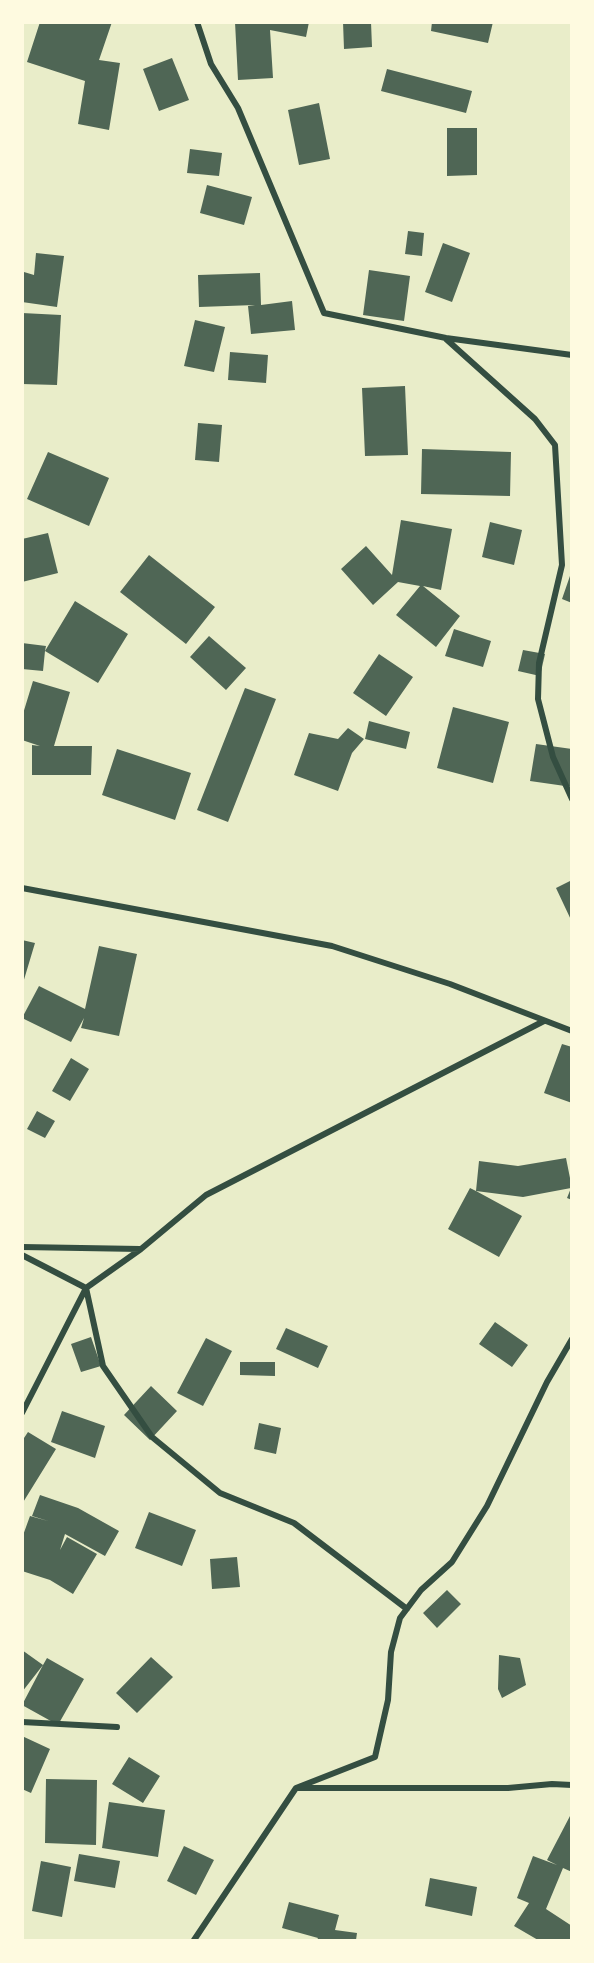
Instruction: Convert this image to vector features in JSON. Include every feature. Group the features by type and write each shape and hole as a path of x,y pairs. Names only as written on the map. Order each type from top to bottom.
{"street":[{"path":"197,22 211,64 238,108 324,313 446,338 572,355"},
{"path":"446,338 535,419 555,445 562,565 539,663 538,699 553,757 572,799"},
{"path":"22,888 332,946 450,984 572,1031"},
{"path":"22,1413 86,1288 141,1249 206,1195 544,1022"},
{"path":"22,1247 141,1249"},
{"path":"22,1254 86,1288 103,1366 152,1437 220,1493 294,1523 407,1609"},
{"path":"194,1941 296,1788 375,1756 388,1700 391,1652 400,1618 422,1590 452,1562 487,1506 547,1382 572,1339"},
{"path":"22,1722 117,1727"},
{"path":"296,1788 508,1788 552,1784 572,1785"}],"building":[{"path":"40,22 112,22 99,60 120,63 109,130 78,124 85,81 27,62"},
{"path":"235,22 309,22 306,37 270,30 273,78 238,80"},
{"path":"343,22 371,22 372,47 344,49"},
{"path":"432,22 493,22 488,43 431,31"},
{"path":"172,58 189,100 159,111 143,69"},
{"path":"387,69 472,91 466,113 381,91"},
{"path":"319,103 330,159 299,165 288,110"},
{"path":"447,128 477,128 477,175 447,176"},
{"path":"190,149 222,153 219,176 187,173"},
{"path":"207,185 252,197 244,225 200,213"},
{"path":"408,231 424,233 422,256 405,254"},
{"path":"443,243 470,253 452,302 425,292"},
{"path":"36,253 64,256 57,307 22,302 22,275 24,272 34,275"},
{"path":"369,270 410,276 404,321 363,315"},
{"path":"260,273 261,305 292,301 295,330 251,334 248,306 255,305 199,307 198,275"},
{"path":"22,313 61,315 57,385 22,384"},
{"path":"195,320 225,327 214,372 184,366"},
{"path":"230,352 268,355 266,383 228,380"},
{"path":"405,386 408,455 365,456 362,388"},
{"path":"198,423 222,425 219,462 195,460"},
{"path":"422,449 511,452 510,496 421,494"},
{"path":"48,452 109,478 89,526 27,499"},
{"path":"401,520 452,529 441,590 423,586 460,616 436,647 396,615 420,586 398,582 373,605 341,569 366,546 392,575"},
{"path":"490,522 522,530 514,565 482,557"},
{"path":"48,533 58,573 22,582 22,539"},
{"path":"149,555 215,607 186,644 120,592"},
{"path":"572,573 572,603 562,599"},
{"path":"75,601 128,634 98,683 45,651"},
{"path":"454,629 491,641 483,667 445,656"},
{"path":"209,636 246,668 226,690 190,657"},
{"path":"22,643 46,646 43,671 22,669"},
{"path":"523,650 545,654 540,676 518,671"},
{"path":"379,654 413,677 386,716 353,693"},
{"path":"33,681 70,692 54,746 92,746 91,775 32,775 32,745 40,746 22,740 22,717"},
{"path":"245,688 276,699 228,822 197,810"},
{"path":"453,707 509,722 493,783 437,768"},
{"path":"369,721 410,732 406,749 365,739"},
{"path":"348,728 364,739 352,753 338,791 294,775 309,733 338,739"},
{"path":"536,744 572,749 572,787 530,781"},
{"path":"117,749 191,773 175,820 102,795"},
{"path":"572,880 572,922 556,888"},
{"path":"22,940 35,943 23,983 22,983"},
{"path":"99,946 137,954 119,1036 81,1028 84,1018 71,1042 22,1018 39,986 85,1009"},
{"path":"562,1044 572,1047 572,1103 544,1093"},
{"path":"71,1058 89,1069 70,1101 52,1091"},
{"path":"37,1111 55,1121 45,1138 27,1129"},
{"path":"566,1158 572,1188 572,1200 567,1198 571,1188 523,1197 476,1191 479,1161 518,1166"},
{"path":"470,1188 522,1216 499,1257 448,1229"},
{"path":"495,1322 528,1345 512,1367 479,1344"},
{"path":"286,1328 328,1346 318,1368 276,1349"},
{"path":"91,1337 101,1366 81,1372 71,1344"},
{"path":"206,1338 232,1351 203,1406 177,1393"},
{"path":"240,1362 275,1362 275,1376 240,1375"},
{"path":"151,1386 177,1411 150,1440 124,1415"},
{"path":"62,1411 105,1426 95,1458 51,1442"},
{"path":"259,1423 281,1428 276,1454 254,1449"},
{"path":"28,1432 56,1449 22,1504 22,1441"},
{"path":"40,1495 78,1508 119,1531 105,1556 65,1534 60,1550 67,1537 97,1554 73,1594 50,1580 22,1571 22,1538 30,1516 48,1521 32,1516"},
{"path":"149,1512 196,1530 182,1566 135,1548"},
{"path":"237,1557 240,1587 212,1589 210,1559"},
{"path":"447,1590 461,1604 437,1628 423,1613"},
{"path":"22,1650 43,1665 22,1692"},
{"path":"499,1655 520,1658 526,1685 502,1698 498,1689"},
{"path":"151,1657 173,1677 137,1713 116,1693"},
{"path":"47,1658 84,1679 58,1725 22,1705"},
{"path":"22,1736 50,1749 31,1793 22,1789"},
{"path":"129,1757 160,1776 143,1803 112,1784"},
{"path":"46,1779 97,1780 96,1845 45,1843"},
{"path":"109,1802 165,1810 158,1857 102,1848"},
{"path":"570,1816 572,1872 563,1868 546,1909 572,1926 572,1939 538,1940 514,1926 529,1903 517,1898 533,1856 557,1865 547,1860"},
{"path":"184,1846 214,1860 196,1895 167,1881"},
{"path":"79,1854 120,1861 115,1888 74,1881"},
{"path":"41,1861 71,1867 62,1917 32,1911"},
{"path":"430,1878 477,1887 472,1916 425,1906"},
{"path":"289,1902 339,1915 335,1930 357,1933 356,1940 317,1940 318,1938 282,1928"}]}
